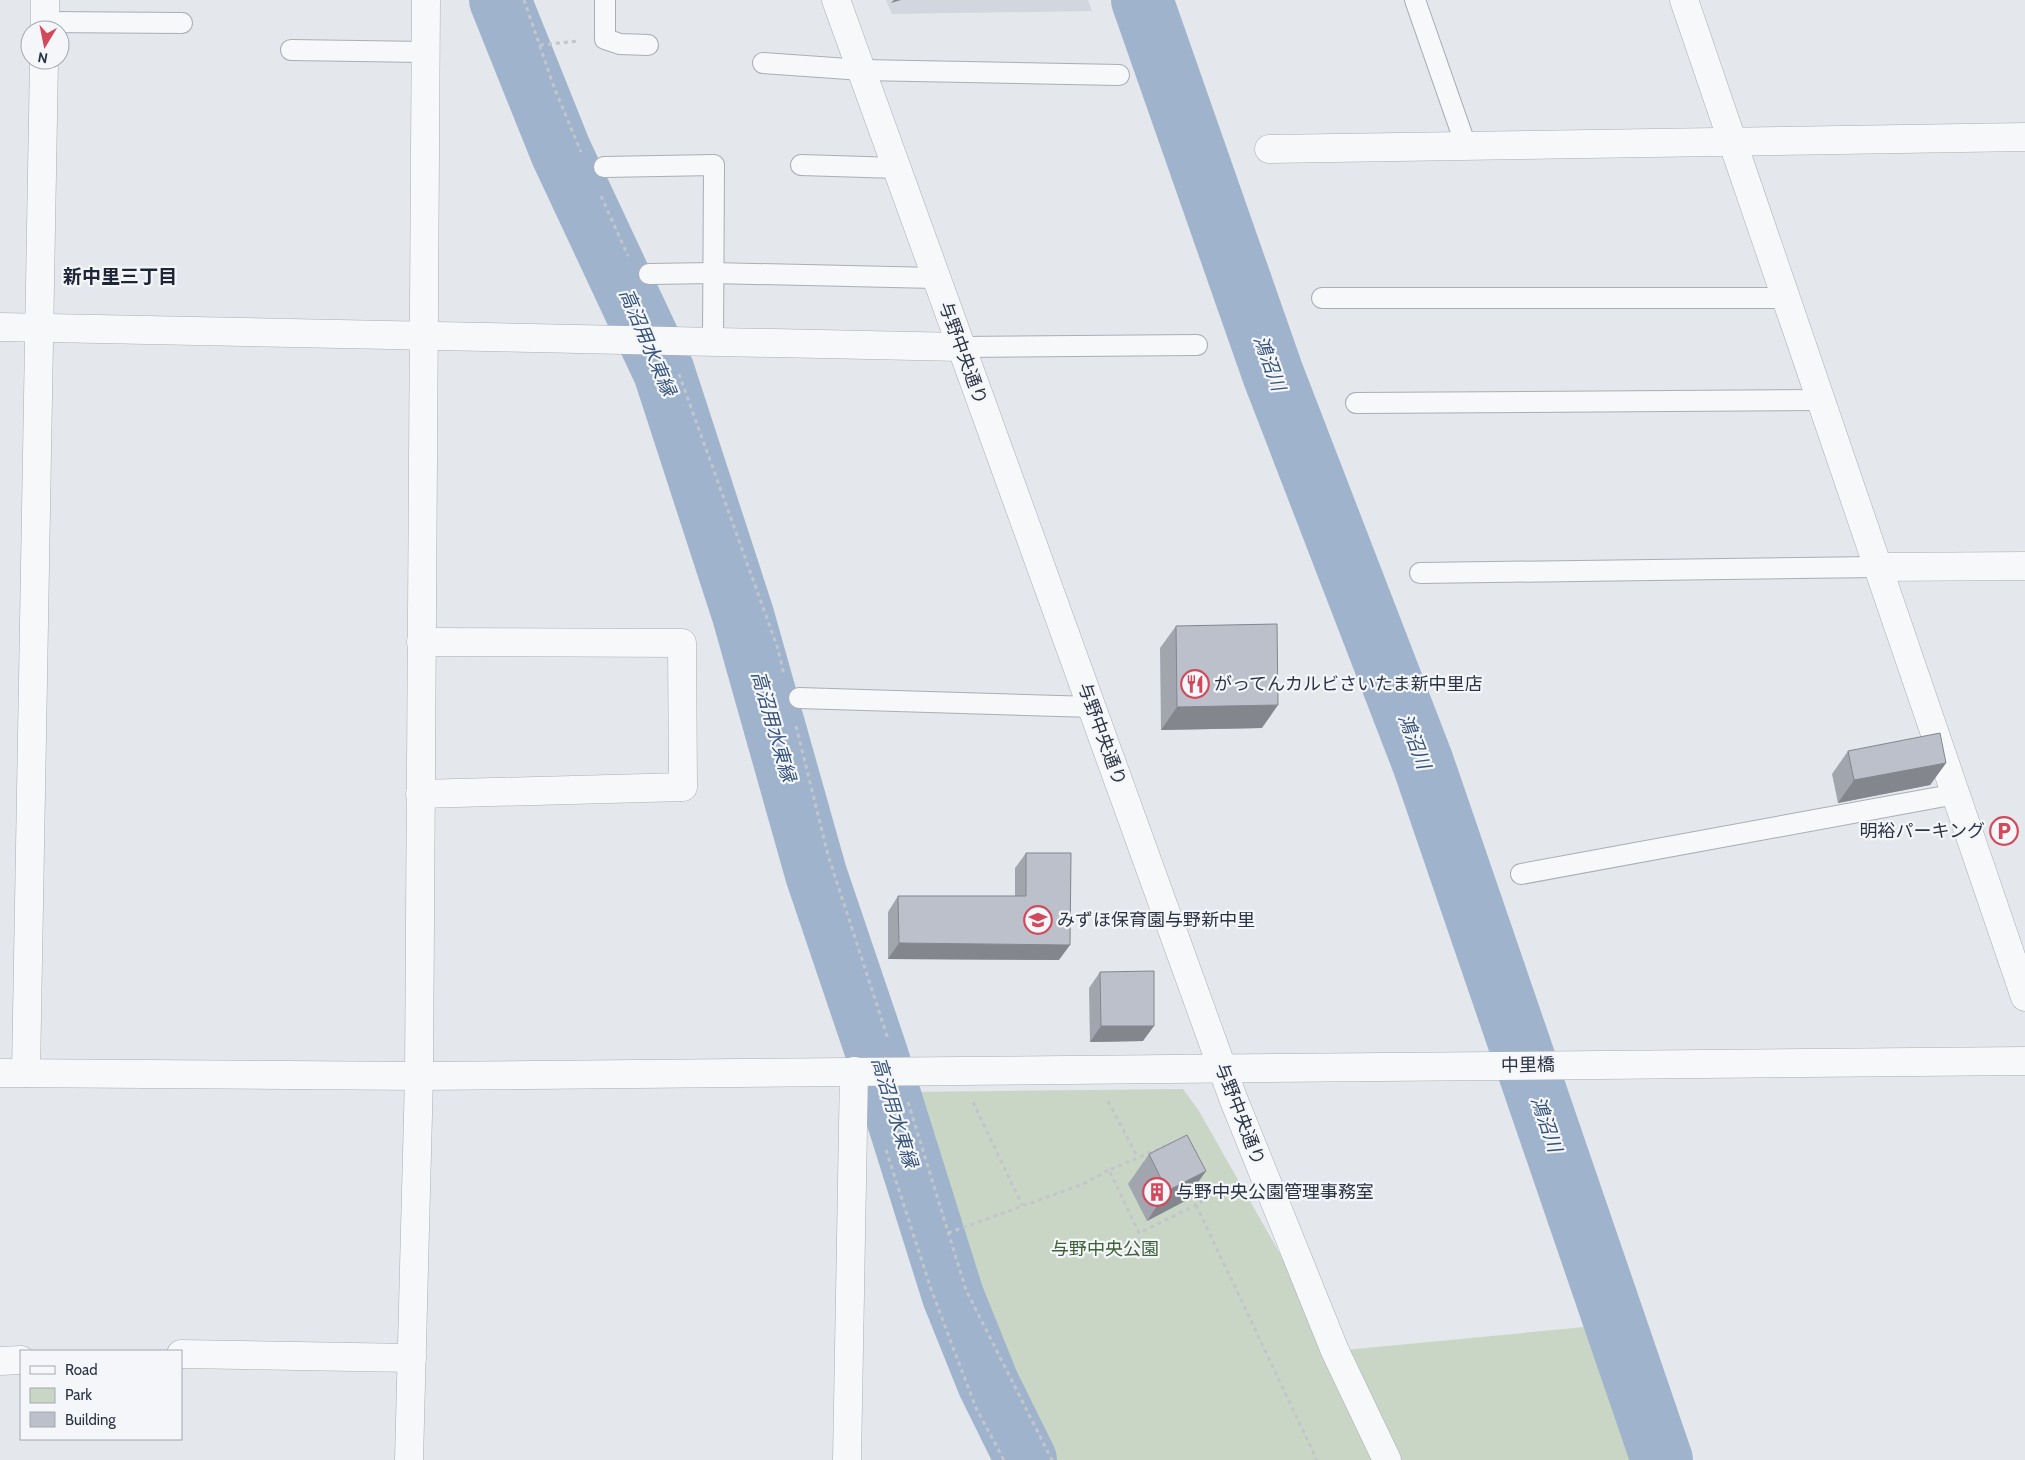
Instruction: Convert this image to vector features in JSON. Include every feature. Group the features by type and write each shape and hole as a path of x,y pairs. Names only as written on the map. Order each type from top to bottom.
{"street":[{"path":"409,1460 419,1076 422,334 426,0"},
{"name":"与野中央通り","path":"836,0 1222,1068 1335,1351 1387,1460"},
{"path":"1684,0 2025,997"},
{"path":"13,1073 39,328 44,70"},
{"path":"1269,148 2025,137"},
{"path":"0,327 422,334 666,342 961,347"},
{"path":"1878,567 2025,566"},
{"path":"420,794 683,787 682,643 421,642"},
{"name":"中里橋","path":"13,1073 419,1076 2025,1061"},
{"path":"847,1460 876,1071"},
{"path":"182,1354 412,1358"},
{"path":"0,1361 20,1360"}],"lane":[{"path":"605,0 606,39 620,44 648,45"},
{"path":"1415,0 1466,146"},
{"path":"45,17 182,23"},
{"path":"290,50 426,52"},
{"path":"764,64 862,70 1119,75"},
{"path":"596,167 714,164 713,342"},
{"path":"801,165 897,168"},
{"path":"641,270 935,278"},
{"path":"1322,298 1786,298"},
{"path":"961,347 1197,345"},
{"path":"1356,403 1821,400"},
{"path":"1420,573 1878,567"},
{"path":"800,698 1093,707"},
{"path":"1521,874 1956,794"}],"path":[{"path":"524,0 554,87 596,167 641,270"},
{"path":"540,45 546,45"},
{"path":"666,342 778,649 785,678"},
{"path":"796,725 828,855 876,1071 948,1233 966,1290 1052,1460"},
{"path":"1091,1069 1138,1158"},
{"path":"955,1071 976,1108 1022,1205"},
{"path":"948,1233 1083,1184 1109,1170 1172,1143 1202,1202 1139,1233 1109,1170"},
{"path":"884,1145 938,1307 976,1408 1004,1460"},
{"path":"1196,1205 1317,1460"}],"shaded area":[{"path":"886,0 1088,0 1092,11 892,14"}],"green space":[{"name":"与野中央公園","path":"1183,1089 1199,1111 1335,1351 1616,1324 1666,1460 1052,1460 966,1290 905,1092"}],"building":[{"path":"1277,624 1278,705 1177,707 1176,626"},
{"path":"1940,733 1946,763 1854,780 1848,751"},
{"path":"1026,853 1071,853 1070,945 899,943 898,896 1026,896"},
{"path":"1154,971 1154,1026 1101,1026 1100,972"},
{"path":"1187,1135 1206,1171 1167,1191 1149,1154"}],"waterway":[{"name":"高沼用水東縁","path":"500,0 561,152 664,372 743,615 816,874 877,1054 953,1296 988,1383 1026,1460"},
{"name":"鴻沼川","path":"1142,0 1273,374 1423,763 1662,1460"}],"place":[{"name":"がってんカルビさいたま新中里店","path":"1195,684"},
{"name":"明裕パーキング","path":"2004,831"},
{"name":"みずほ保育園与野新中里","path":"1038,920"},
{"name":"与野中央公園管理事務室","path":"1157,1192"}],"district":[{"name":"新中里三丁目","path":"120,276"}]}
